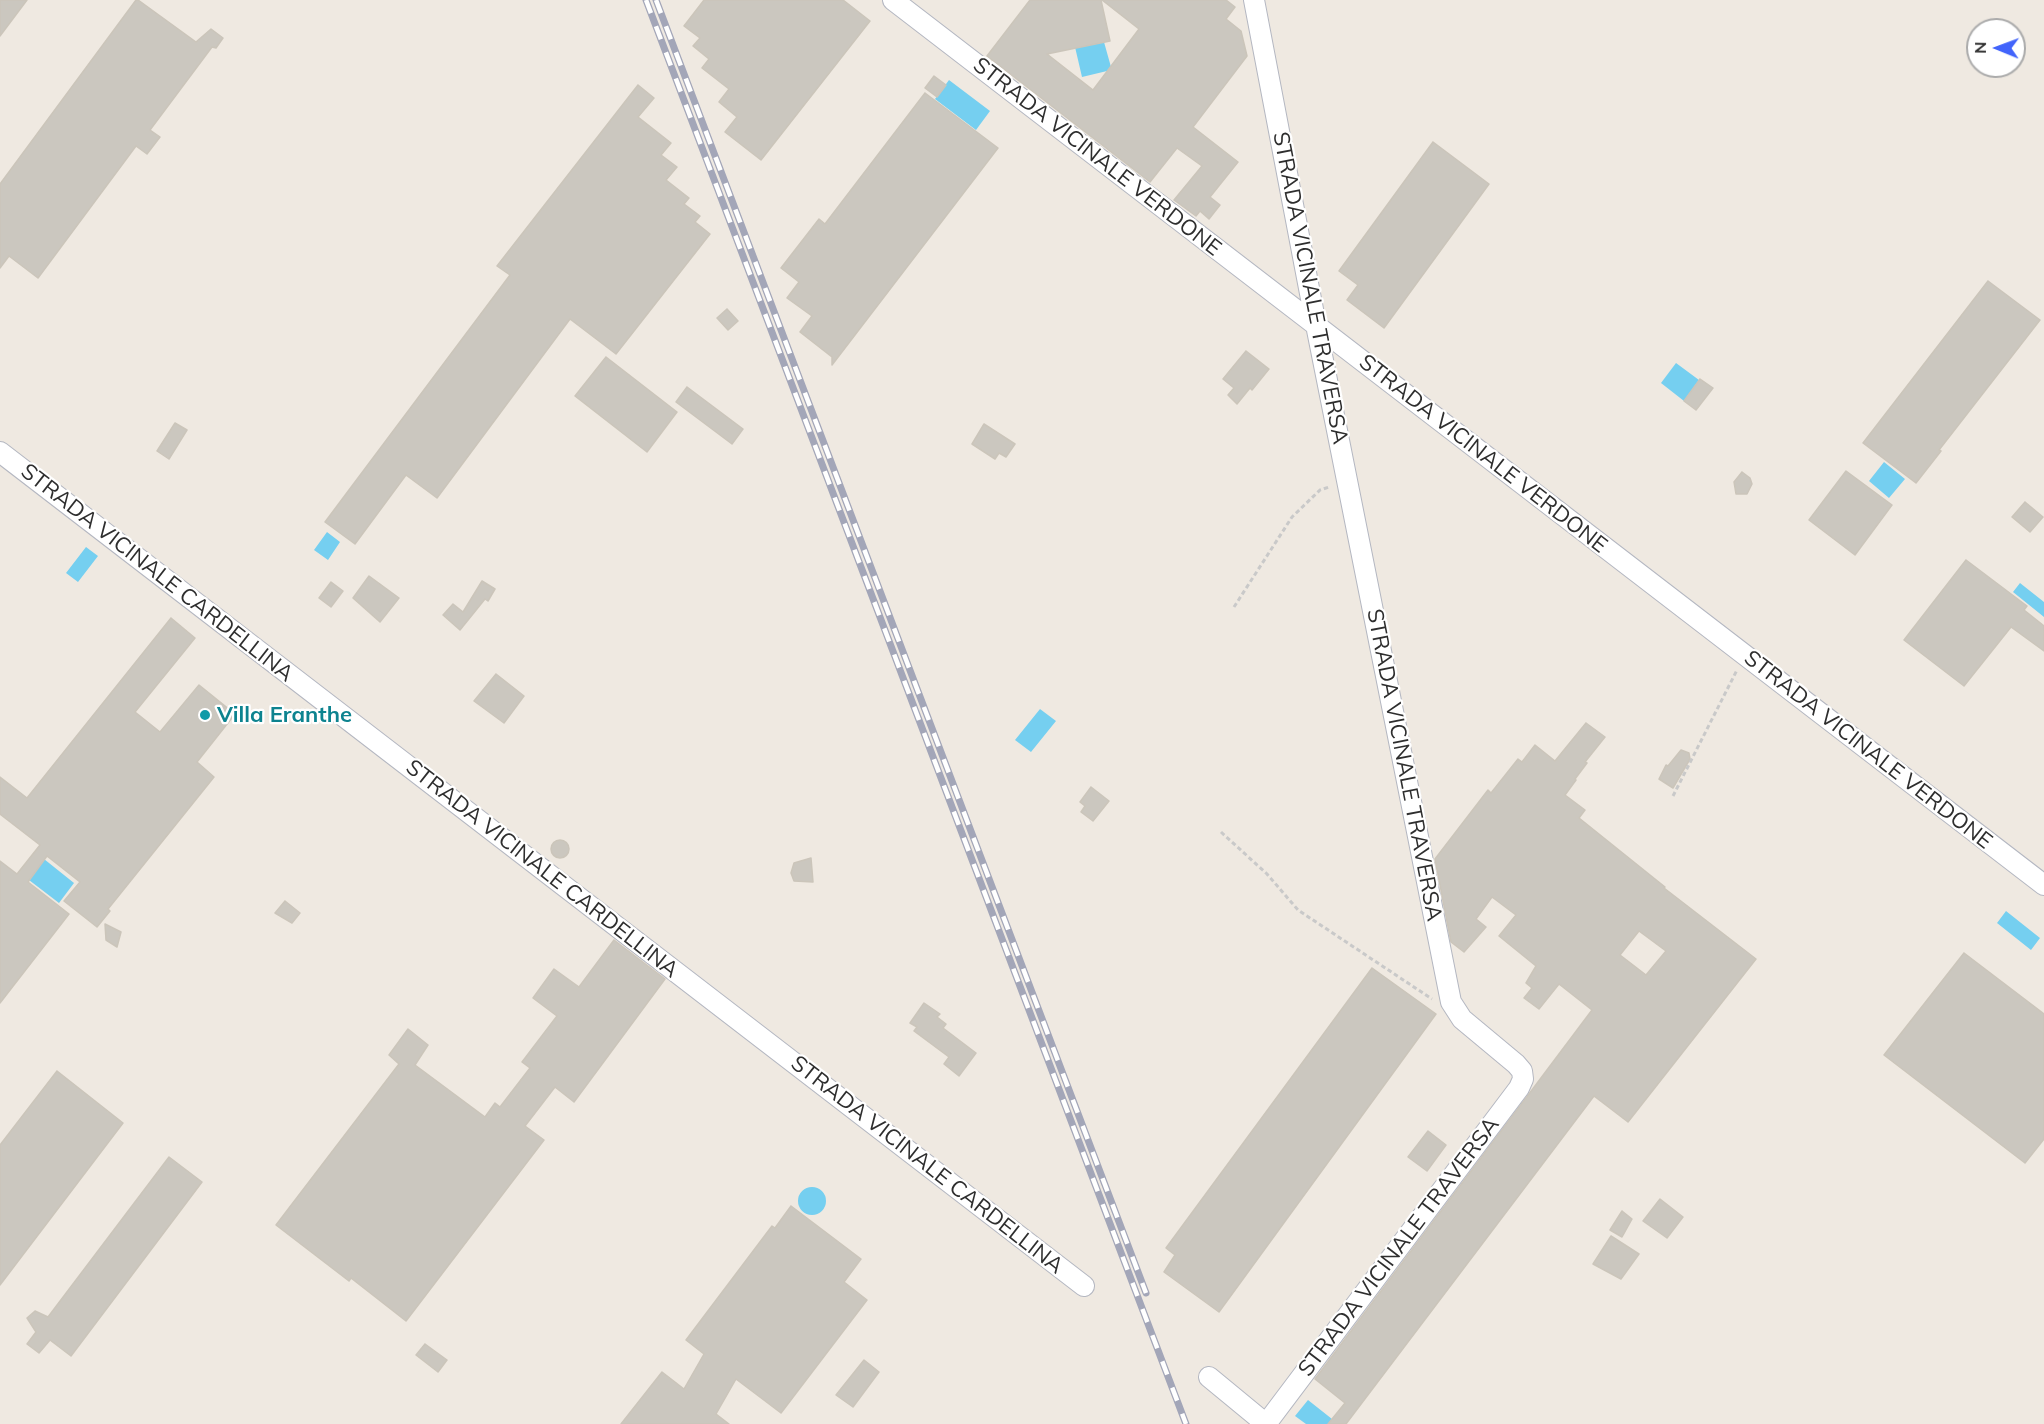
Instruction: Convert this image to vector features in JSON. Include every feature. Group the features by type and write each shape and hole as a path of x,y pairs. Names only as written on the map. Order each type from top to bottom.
{"street":[{"name":"STRADA VICINALE VERDONE","path":"893,0 2044,885"},
{"name":"STRADA VICINALE TRAVERSA","path":"1254,0 1316,326 1451,1002 1462,1019 1516,1064 1522,1071 1523,1079 1519,1089 1266,1424"},
{"name":"STRADA VICINALE CARDELLINA","path":"0,452 1084,1286"},
{"path":"1209,1377 1266,1424"}],"path":[{"path":"1234,607 1292,517 1320,490 1348,481"},
{"path":"1673,796 1744,654"},
{"path":"1221,832 1267,874 1298,910 1431,999 1451,1002"}],"water":[{"path":"1104,42 1111,67 1107,71 1082,77 1075,47"},
{"path":"949,80 990,111 976,130 935,99"},
{"path":"1676,363 1699,380 1684,401 1661,383"},
{"path":"1884,462 1905,479 1889,498 1869,481"},
{"path":"327,532 340,542 328,560 314,550"},
{"path":"86,547 98,556 78,582 66,573"},
{"path":"2020,583 2044,602 2044,617 2013,592"},
{"path":"1040,709 1056,721 1031,752 1015,740"},
{"path":"44,859 74,883 59,903 29,880"},
{"path":"2006,911 2040,938 2031,950 1997,923"},
{"path":"812,1187 822,1191 826,1201 822,1211 812,1215 802,1211 798,1201 802,1191"},
{"path":"1308,1400 1332,1419 1328,1424 1306,1424 1295,1416"}],"building":[{"path":"0,0 27,0 0,36"},
{"path":"136,0 196,42 211,29 223,38 216,48 212,47 150,130 160,137 147,154 136,146 38,278 9,256 0,268 0,184"},
{"path":"704,0 843,0 870,21 761,160 725,132 737,117 719,102 729,89 702,68 709,59 693,46 700,38 684,26"},
{"path":"1030,0 1101,0 1110,41 1047,54 1093,90 1139,29 1102,0 1226,0 1235,7 1226,19 1241,31 1247,56 1193,127 1238,162 1210,197 1220,205 1209,219 1200,211 1196,216 1174,200 1202,166 1177,148 1150,182 987,56"},
{"path":"934,76 946,85 937,97 925,88"},
{"path":"638,85 654,98 638,117 671,143 661,155 677,167 666,180 689,198 684,204 700,216 695,222 710,234 616,354 570,319 437,498 406,475 355,544 325,522 510,275 497,266"},
{"path":"925,93 998,148 832,365 832,357 800,332 812,316 787,298 799,282 781,268 819,219 825,224"},
{"path":"1433,142 1489,184 1384,328 1347,300 1358,285 1339,271"},
{"path":"1988,281 2040,320 1916,483 1863,443"},
{"path":"727,309 738,321 728,330 717,318"},
{"path":"1246,351 1269,369 1237,404 1228,395 1234,388 1223,379"},
{"path":"606,357 677,412 647,452 575,396"},
{"path":"1700,379 1713,388 1696,410 1684,401"},
{"path":"687,387 743,429 732,444 676,402"},
{"path":"175,423 187,430 169,459 157,451"},
{"path":"984,424 1015,444 1006,457 999,453 995,459 972,444"},
{"path":"1846,471 1892,505 1855,555 1809,520"},
{"path":"1742,472 1750,478 1752,484 1747,494 1736,494 1734,482"},
{"path":"2025,502 2043,517 2030,532 2012,517"},
{"path":"1966,560 2027,606 2024,610 2044,626 2044,651 2011,627 1964,686 1904,640"},
{"path":"369,576 399,598 380,622 353,598"},
{"path":"482,581 495,589 488,601 485,599 460,630 443,615 453,604 463,612"},
{"path":"331,582 343,591 331,607 319,598"},
{"path":"171,618 195,638 135,712 160,732 199,685 235,714 197,762 214,777 108,909 110,911 97,927 64,901 80,882 47,856 28,882 69,914 0,1003 0,861 17,874 40,845 0,814 0,777 27,798"},
{"path":"496,674 524,696 504,723 474,701"},
{"path":"1586,723 1605,737 1585,762 1587,763 1565,795 1585,810 1579,818 1756,959 1628,1122 1594,1096 1346,1424 1328,1424 1345,1403 1315,1379 1592,1010 1559,984 1539,1009 1524,998 1532,988 1526,983 1536,966 1499,936 1516,915 1492,897 1476,919 1486,927 1464,952 1451,942 1435,859 1488,790 1491,793 1518,759 1522,762 1535,745 1555,761","holes":["1639,931 1666,951 1646,975 1620,955"]},
{"path":"1681,750 1689,753 1690,759 1673,788 1659,779 1666,765 1668,766"},
{"path":"1091,787 1109,801 1093,821 1081,812 1085,806 1080,802"},
{"path":"560,840 566,843 569,849 566,855 560,858 554,855 551,849 554,843"},
{"path":"811,858 813,882 794,881 791,873 794,863"},
{"path":"285,901 300,913 292,923 275,913"},
{"path":"105,924 121,932 117,947 106,940"},
{"path":"614,940 665,979 574,1102 555,1087 525,1126 544,1140 406,1321 351,1278 349,1281 276,1225 399,1064 389,1055 408,1029 428,1045 415,1065 485,1117 495,1103 500,1107 530,1068 522,1062 557,1016 533,998 554,969 579,987"},
{"path":"1964,953 2044,1014 2044,1139 2025,1163 1884,1055"},
{"path":"1372,968 1436,1014 1219,1312 1164,1272 1175,1255 1166,1248"},
{"path":"924,1003 940,1014 937,1017 946,1024 943,1028 976,1053 959,1076 944,1064 949,1057 914,1031 917,1027 910,1023"},
{"path":"57,1071 123,1123 0,1285 0,1145"},
{"path":"1428,1131 1446,1145 1427,1171 1408,1157"},
{"path":"169,1157 202,1182 71,1356 50,1340 39,1353 27,1344 36,1332 27,1318 35,1311 48,1317"},
{"path":"1660,1199 1683,1217 1667,1238 1643,1221"},
{"path":"791,1206 861,1259 844,1282 867,1300 781,1413 736,1379 716,1414 729,1424 621,1424 662,1372 684,1389 704,1354 686,1340 772,1226 775,1228"},
{"path":"1622,1211 1632,1219 1622,1237 1610,1230"},
{"path":"1611,1236 1639,1254 1621,1279 1593,1264"},
{"path":"425,1344 447,1360 438,1372 416,1355"},
{"path":"864,1360 879,1372 853,1407 836,1395"}],"railway":[{"path":"646,0 1186,1424"},
{"path":"656,0 1146,1293"}],"place":[{"name":"Villa Eranthe","path":"205,715"}]}
